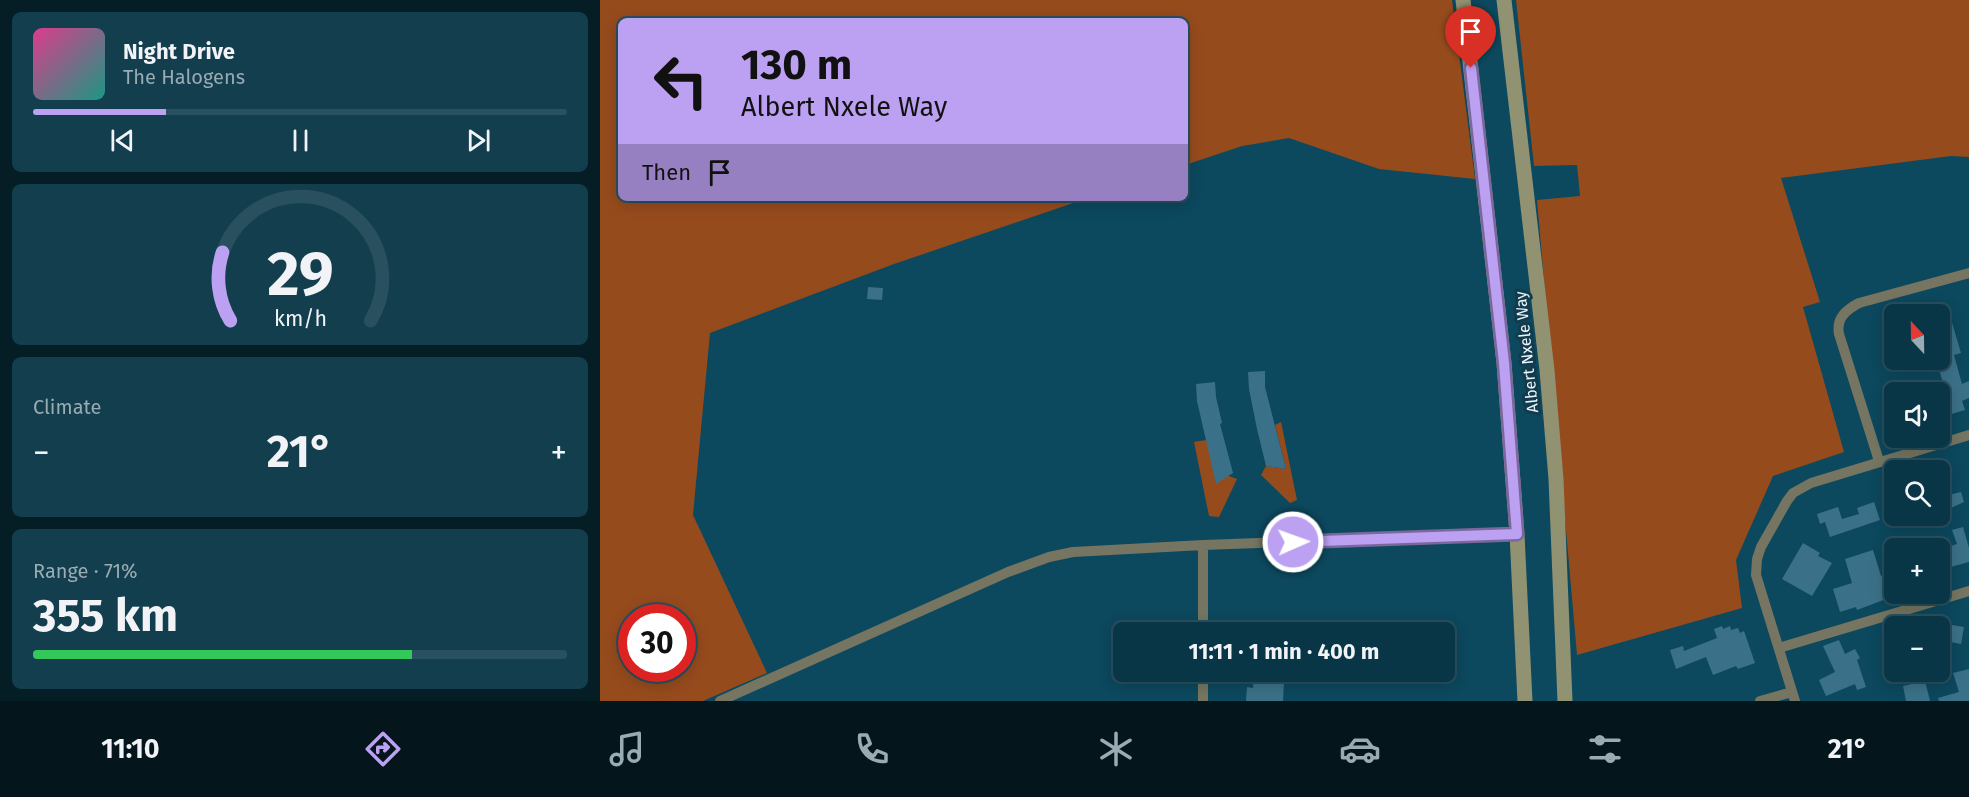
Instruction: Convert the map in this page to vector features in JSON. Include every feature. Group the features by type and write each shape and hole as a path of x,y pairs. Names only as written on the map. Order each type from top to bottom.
{"main road":[{"name":"Albert Nxele Way","path":"1463,0 1504,363 1517,534 1525,701"},
{"name":"Albert Nxele Way","path":"1504,0 1547,370 1556,479 1565,701"}],"street":[{"path":"1879,461 1839,334 1839,319 1849,308 1858,303 1969,273"},
{"path":"1760,701 1793,697 1756,575 1757,559 1761,547 1787,501 1801,487 1969,435"},
{"path":"720,701 1028,564 1073,552 1517,534"},
{"path":"1203,545 1203,622"},
{"path":"1779,648 1969,591"},
{"path":"1203,682 1203,701"}],"shaded area":[{"path":"600,0 1452,0 1475,179 1379,169 1289,138 1242,146 1188,164 1188,18 618,18 618,201 1079,201 894,264 710,333 693,515 767,673 703,701 600,701"},
{"path":"1516,0 1969,0 1969,157 1951,156 1781,178 1820,302 1803,307 1844,452 1773,476 1736,560 1742,608 1577,655 1537,200 1580,196 1577,165 1534,166"},
{"path":"1281,422 1297,500 1290,503 1261,475 1266,466 1286,469 1275,425"},
{"path":"1206,440 1229,476 1237,479 1219,517 1209,516 1194,442"}],"building":[{"path":"868,287 883,288 882,300 867,299"},
{"path":"1950,316 1961,353 1954,355 1962,384 1969,381 1969,398 1962,401 1965,410 1950,414 1950,382 1943,382 1940,370 1950,370"},
{"path":"1265,371 1265,387 1286,469 1266,466 1257,429 1248,372"},
{"path":"1215,382 1222,423 1220,424 1233,473 1216,484 1197,401 1196,384"},
{"path":"1961,492 1964,502 1950,508 1950,495"},
{"path":"1874,502 1880,520 1830,537 1825,522 1820,524 1817,514 1838,507 1842,519 1859,514 1857,508"},
{"path":"1963,527 1969,548 1969,562 1950,567 1950,546 1957,544 1952,530"},
{"path":"1803,543 1820,553 1818,556 1832,563 1812,596 1782,579"},
{"path":"1873,550 1881,576 1884,575 1884,600 1857,610 1856,607 1840,612 1833,589 1852,583 1845,559"},
{"path":"1950,625 1964,627 1961,644 1950,642"},
{"path":"1722,626 1723,629 1730,626 1731,630 1738,628 1740,633 1744,631 1755,663 1738,669 1736,666 1713,675 1706,657 1676,669 1670,650 1683,646 1684,651 1717,638 1714,629"},
{"path":"1839,640 1845,654 1855,649 1860,658 1857,660 1866,687 1857,690 1855,684 1826,696 1819,680 1835,672 1823,646"},
{"path":"1969,669 1969,701 1939,701 1938,698 1959,692 1953,673"},
{"path":"1253,682 1284,682 1283,701 1246,701 1247,687 1253,688"},
{"path":"1925,682 1930,701 1906,701 1903,686"}],"route":[{"path":"1293,542 1517,534 1504,363 1471,68"}]}
